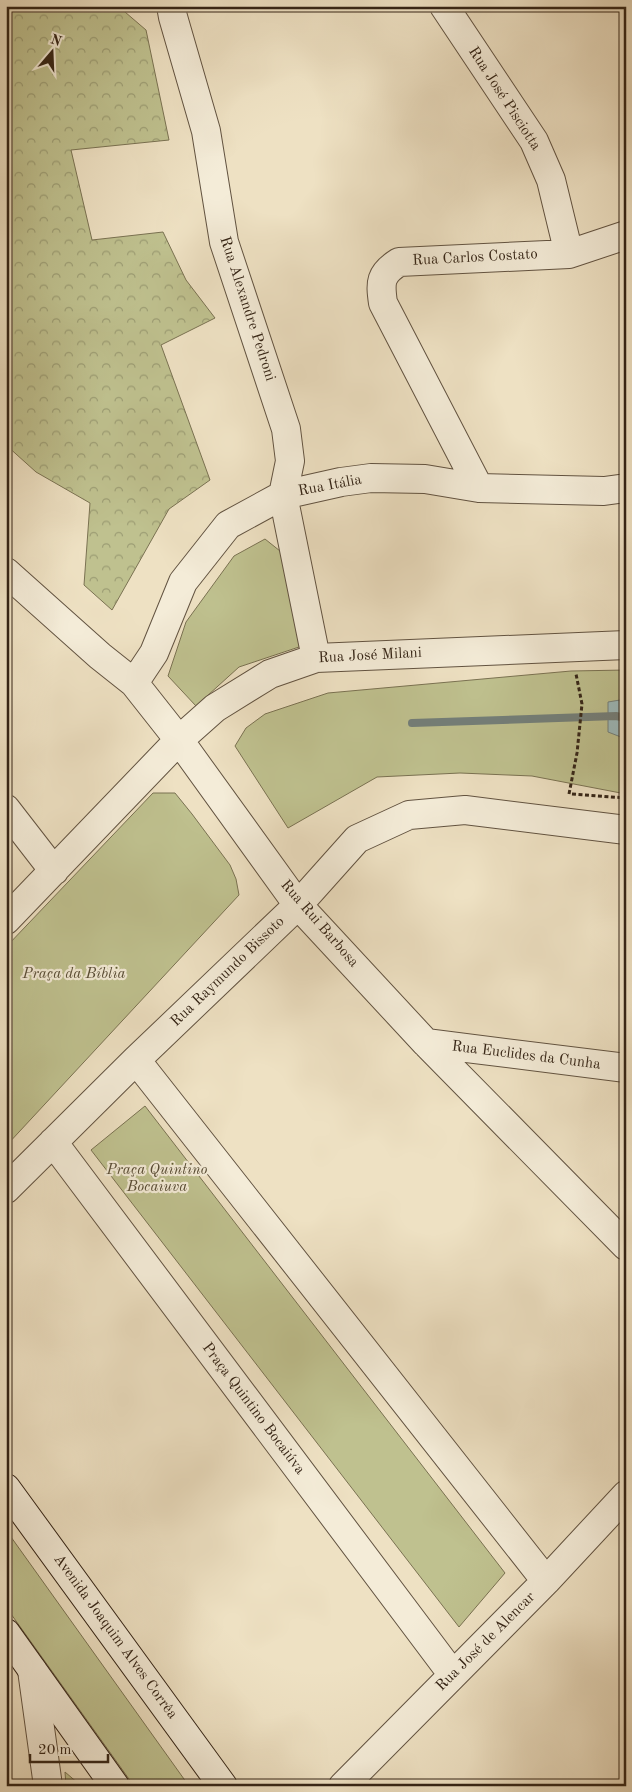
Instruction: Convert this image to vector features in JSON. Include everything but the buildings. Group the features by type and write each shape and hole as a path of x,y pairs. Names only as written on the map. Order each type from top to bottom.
{"street":[{"name":"Rua Alexandre Pedroni","path":"171,6 206,131 224,242 286,429 290,461 284,495"},
{"name":"Rua José Pisciotta","path":"444,6 534,141 551,180 569,254"},
{"name":"Rua Carlos Costato","path":"479,488 382,303 381,286 386,270 399,262 569,254 626,235"},
{"name":"Rua Itália","path":"134,683 154,653 183,582 194,567 228,525 284,495 341,482 371,478 425,479 479,488 604,490 626,488"},
{"path":"284,495 316,658"},
{"name":"Rua Rui Barbosa","path":"6,572 100,656 134,683 179,740 298,905 426,1043 626,1246"},
{"name":"Rua José Milani","path":"6,920 179,740 215,708 270,674 316,658 626,645"},
{"path":"6,809 54,870"},
{"name":"Rua Raymundo Bissoto","path":"6,1190 136,1060 298,905 357,839 409,815 465,810 626,830"},
{"name":"Rua Euclides da Cunha","path":"426,1043 626,1068"},
{"path":"136,1060 546,1581"},
{"name":"Praça Quintino Bocaiúva","path":"52,1142 453,1675"},
{"name":"Avenida Joaquim Alves Corrêa","path":"6,1488 223,1786"},
{"name":"Rua José de Alencar","path":"343,1786 546,1581 626,1496"},
{"path":"6,1633 115,1786"},
{"path":"32,1670 48,1786"}],"path":[{"path":"569,794 577,753 582,704"}],"green space":[{"path":"6,6 118,6 146,30 169,140 71,150 92,240 163,232 186,280 215,318 161,345 210,480 169,509 112,610 84,585 90,503 36,472 6,445"},
{"path":"265,539 285,555 302,646 239,667 196,706 168,676 186,622 234,556"},
{"path":"626,670 626,794 532,776 460,773 377,777 288,828 235,746 246,728 265,714 328,693 571,671"},
{"name":"Praça da Bíblia","path":"153,793 175,793 230,865 236,879 239,895 6,1146 6,947"},
{"name":"Praça Quintino Bocaiuva","path":"145,1106 505,1573 459,1627 91,1150"},
{"path":"6,1530 189,1786 134,1786 6,1607"},
{"path":"65,1772 79,1784 80,1786 66,1786"}],"water":[{"path":"626,699 626,739 608,732 608,702"}],"waterway":[{"path":"412,723 616,716 626,718"}]}
